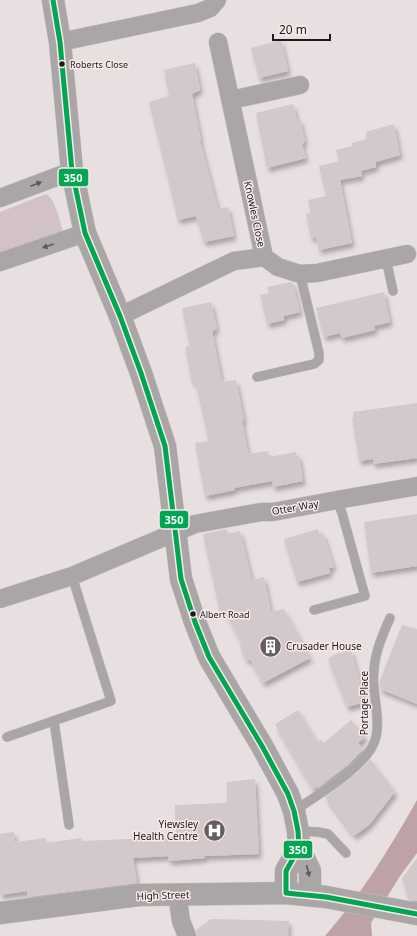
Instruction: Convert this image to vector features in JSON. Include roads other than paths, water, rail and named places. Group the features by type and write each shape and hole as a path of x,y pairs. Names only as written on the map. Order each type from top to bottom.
{"street":[{"path":"53,0 60,42 72,170 85,233 120,316 165,446 174,532 181,579 209,656 262,746 288,794 297,830 318,896"},
{"path":"60,42 198,13 210,8 217,0"},
{"name":"Knowles Close","path":"120,316 234,261 264,257 218,42"},
{"path":"231,100 300,85"},
{"path":"0,198 72,170"},
{"path":"0,262 85,233"},
{"path":"264,257 278,267 300,274 317,273 408,254"},
{"name":"Otter Way","path":"174,532 195,524 261,512 273,512 417,486"},
{"path":"0,600 72,576 174,532"},
{"path":"286,893 286,871 297,830"},
{"name":"High Street","path":"0,913 138,895 286,893 318,896 408,913"},
{"path":"177,894 181,921 188,936"}],"lane":[{"path":"386,259 393,291"},
{"path":"257,377 314,364 319,360 319,353 300,274"},
{"path":"314,610 365,596 342,513 336,500"},
{"path":"7,737 111,701 72,576"},
{"name":"Portage Place","path":"297,830 323,791 347,774 364,758 375,741 377,710 374,670 380,642 390,618"},
{"path":"54,721 69,825"},
{"path":"297,830 328,834 346,853"}],"place":[{"name":"Roberts Close","path":"62,64"},
{"name":"Albert Road","path":"193,614"},
{"name":"Crusader House","path":"271,646"},
{"name":"Yiewsley Health Centre","path":"214,830"}]}
